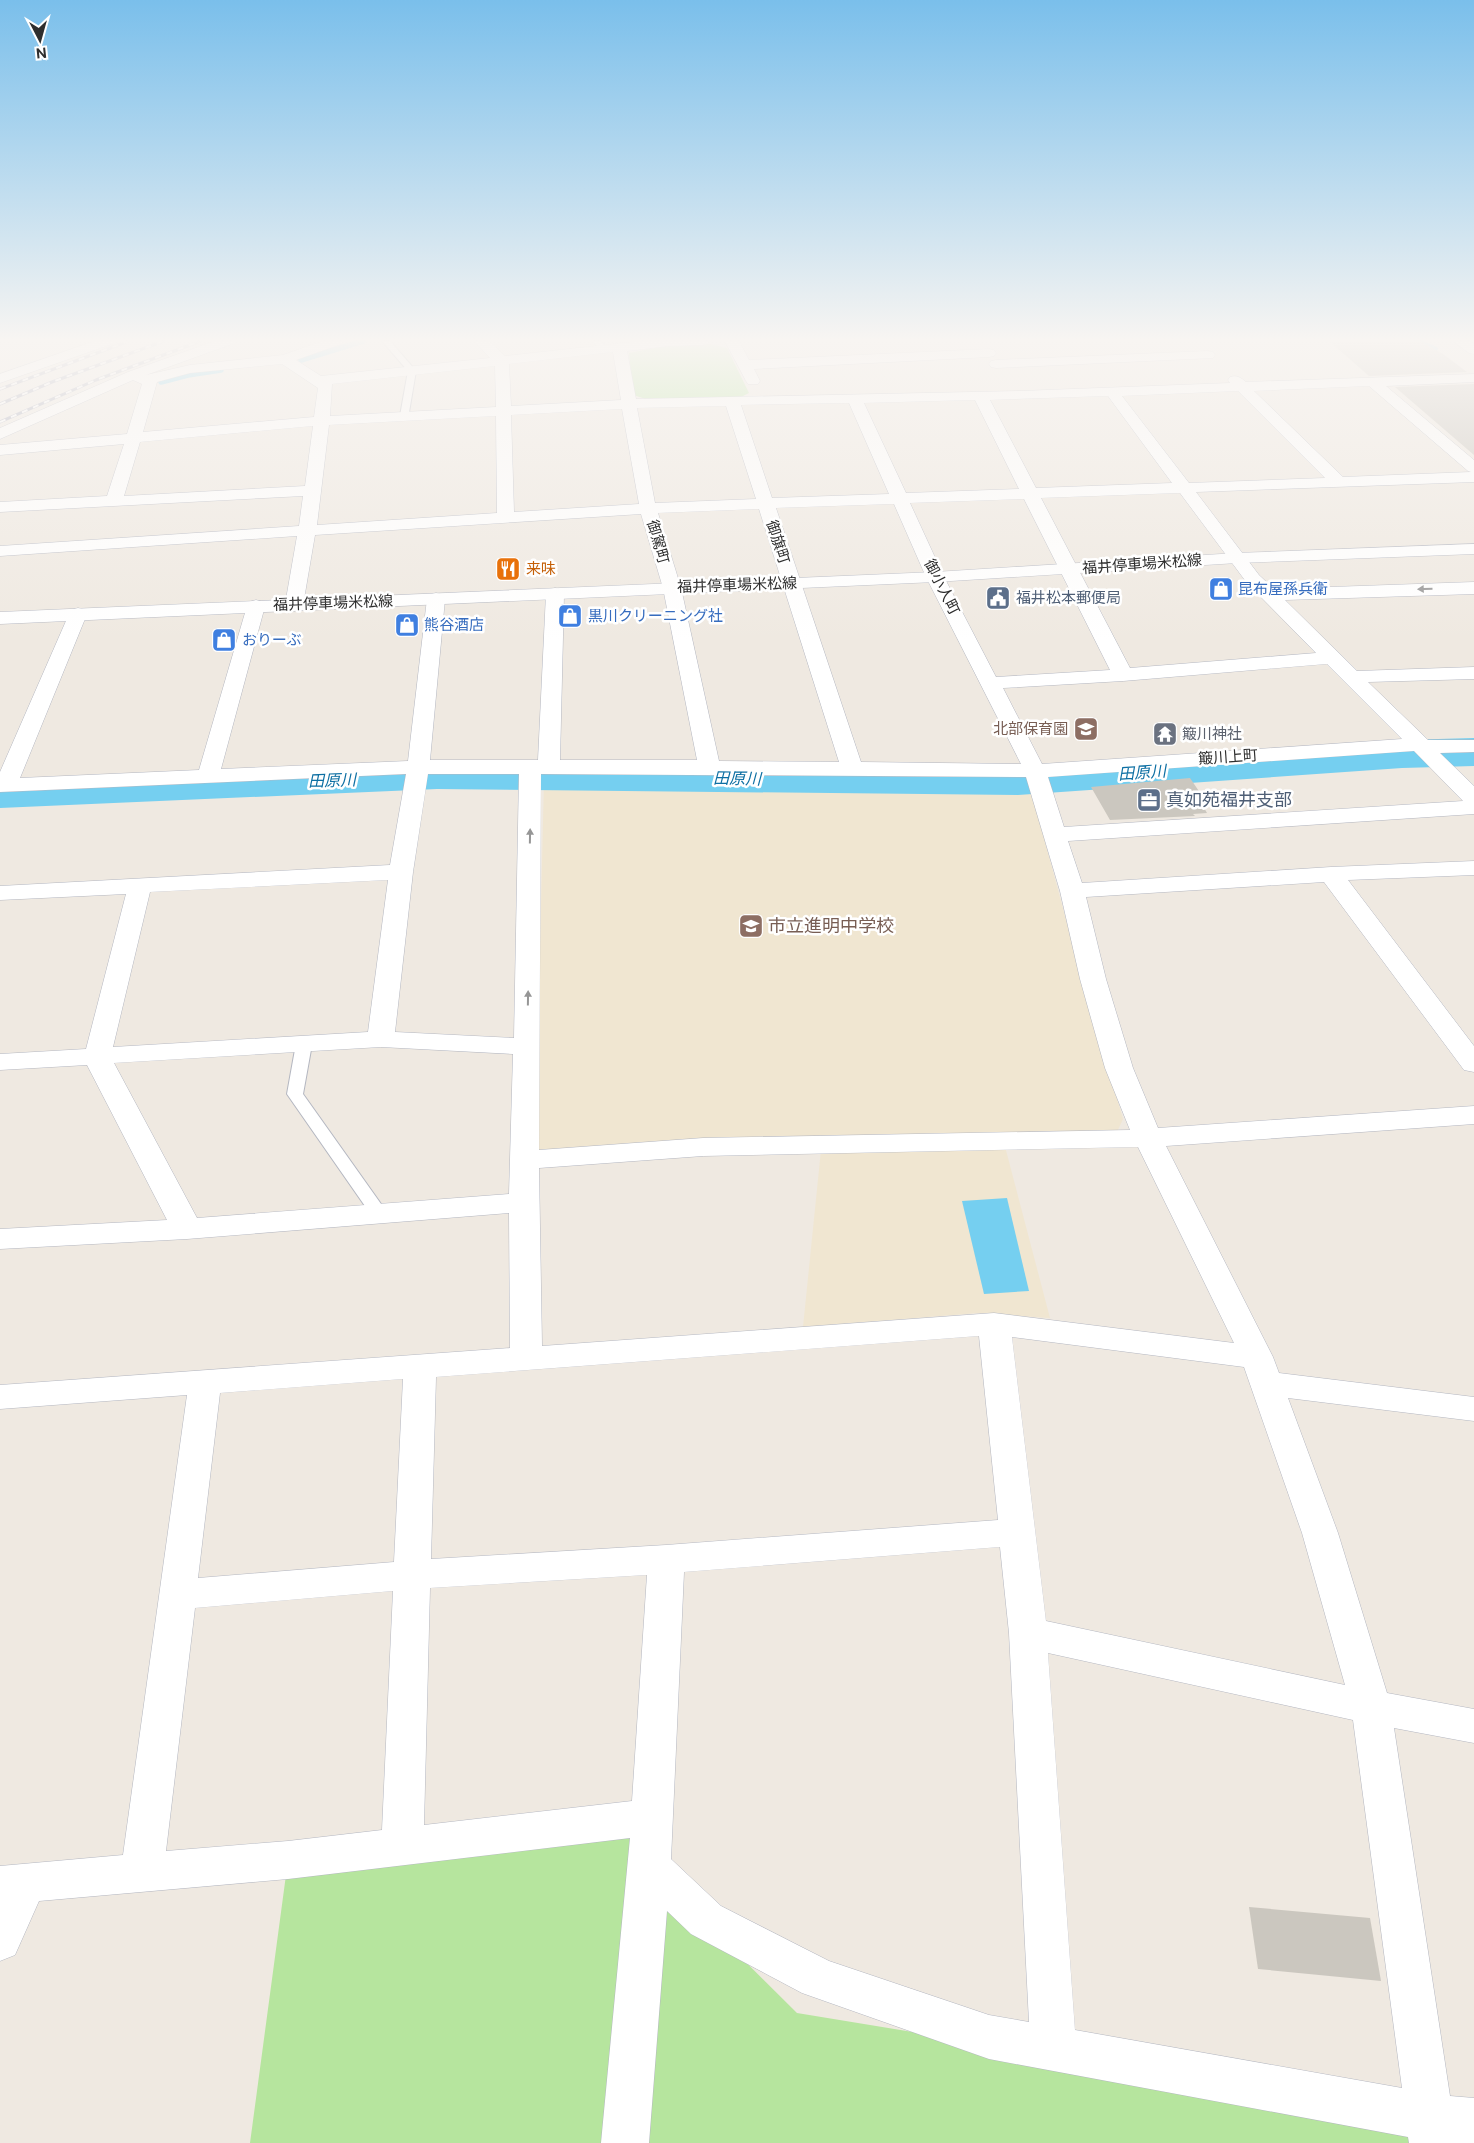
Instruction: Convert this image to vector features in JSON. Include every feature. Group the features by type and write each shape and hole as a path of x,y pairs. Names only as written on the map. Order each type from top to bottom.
{"street":[{"path":"0,450 99,441"},
{"path":"114,502 131,441"},
{"path":"294,605 307,532 318,441"},
{"path":"503,441 506,517"},
{"name":"御駕町","path":"635,441 648,508 672,588 709,767"},
{"name":"御旗町","path":"745,441 852,768"},
{"name":"御小人町","path":"874,441 935,577 1035,771 1072,891 1092,979 1119,1068 1148,1138 1262,1370 1320,1533 1371,1707 1431,2130"},
{"path":"1003,441 1124,675"},
{"path":"1149,441 1237,558 1267,594 1422,745 1474,799"},
{"path":"1297,441 1339,482"},
{"path":"1442,441 1474,468"},
{"path":"0,551 648,508 1474,477"},
{"path":"0,507 312,491"},
{"name":"福井停車場米松線","path":"0,618 935,577 1237,558 1474,549"},
{"path":"1267,594 1474,588"},
{"path":"526,1358 524,1160 527,1047 539,767 555,594"},
{"path":"382,1039 401,872 418,766 436,599"},
{"path":"208,776 256,606"},
{"path":"3,784 78,614"},
{"path":"991,683 1124,675 1331,658"},
{"path":"1351,677 1474,673"},
{"name":"簸川上町","path":"3,784 418,766 852,768 1035,771 1422,745 1474,746"},
{"path":"1055,835 1474,807"},
{"path":"1072,891 1332,874 1474,868"},
{"path":"0,893 401,872"},
{"path":"1332,874 1474,1064"},
{"path":"140,886 97,1057 187,1229"},
{"path":"2,1070 97,1057 382,1039 527,1047"},
{"path":"524,1160 703,1147 1148,1138 1474,1115"},
{"path":"0,1239 187,1229 525,1202"},
{"path":"994,1324 1028,1633 1053,2048"},
{"path":"0,1397 994,1324 1474,1409"},
{"path":"402,1846 420,1366"},
{"path":"142,1873 205,1382"},
{"path":"178,1594 412,1575 1017,1532"},
{"path":"625,2143 649,1866 666,1558"},
{"path":"1028,1633 1371,1707 1474,1726"},
{"path":"0,1941 13,1884 288,1860 652,1817"},
{"path":"649,1866 706,1920 818,1978 989,2037 1053,2048 1431,2130 1474,2122"}],"lane":[{"path":"304,1044 295,1094 380,1214"}],"shaded area":[{"path":"544,781 1030,786 1072,942 1123,1119 1117,1132 1002,1135 1050,1318 978,1313 803,1327 822,1140 535,1151"}],"green space":[{"path":"652,1817 649,1866 797,2013 1430,2117 1433,2143 250,2143 288,1860"}],"water":[{"path":"1007,1198 1029,1291 984,1294 962,1201"}],"building":[{"path":"1458,441 1474,441 1474,455"},
{"path":"1190,778 1209,806 1203,806 1207,813 1193,814 1195,816 1110,820 1091,787"},
{"path":"1249,1907 1370,1918 1381,1981 1258,1969"}],"waterway":[{"name":"田原川","path":"0,794 437,775 1018,781 1402,754 1474,752"}],"place":[{"name":"来味","path":"508,569"},
{"name":"昆布屋孫兵衛","path":"1221,589"},
{"name":"福井松本郵便局","path":"998,598"},
{"name":"黒川クリーニング社","path":"570,616"},
{"name":"熊谷酒店","path":"407,625"},
{"name":"おりーぶ","path":"224,640"},
{"name":"北部保育園","path":"1086,729"},
{"name":"簸川神社","path":"1165,734"},
{"name":"真如苑福井支部","path":"1149,800"},
{"name":"市立進明中学校","path":"751,926"}]}
